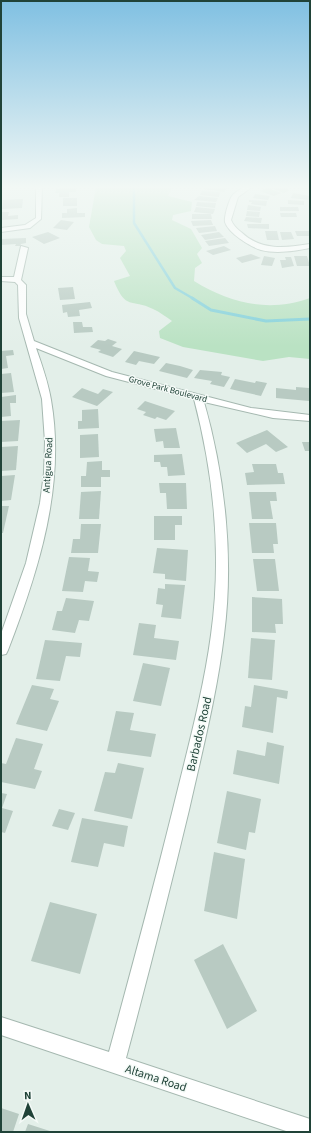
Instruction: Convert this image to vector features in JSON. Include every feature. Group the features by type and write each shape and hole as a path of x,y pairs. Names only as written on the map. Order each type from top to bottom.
{"street":[{"path":"247,240 262,248 276,249 310,246"},
{"path":"1,279 17,280 24,248"},
{"name":"Antigua Road","path":"1,650 25,585 36,548 47,491 49,447 48,411 32,343 23,318 21,303 22,284 17,280"},
{"name":"Grove Park Boulevard","path":"32,343 98,370 198,397 273,415 310,418"},
{"name":"Barbados Road","path":"115,1064 157,912 201,726 218,633 221,527 218,488 208,433 198,397"},
{"name":"Altama Road","path":"1,1026 310,1129"}],"green space":[{"path":"96,240 197,240 202,248 197,254 202,263 195,268 194,281 208,289 235,300 264,305 279,305 310,298 310,359 289,357 263,361 183,347 160,338 159,331 172,321 156,310 126,300 118,290 114,281 130,276 120,258 126,251 124,246 102,244"}],"building":[{"path":"1,240 26,240 26,243 21,244 20,246 15,246 16,244 1,245"},
{"path":"37,240 55,240 44,244"},
{"path":"226,240 229,243 209,246 205,241"},
{"path":"224,246 231,250 213,255 206,251"},
{"path":"251,254 261,258 242,263 236,258"},
{"path":"264,256 275,258 272,266 261,265"},
{"path":"294,256 307,256 310,266 297,266"},
{"path":"285,257 291,257 294,266 282,268 280,260 286,260"},
{"path":"73,287 75,299 60,300 58,288"},
{"path":"90,302 92,308 79,310 80,316 68,317 67,312 63,313 62,305"},
{"path":"73,322 82,322 83,327 92,327 93,332 74,333"},
{"path":"108,339 117,342 112,346 122,349 113,357 98,352 101,350 90,347 98,340 105,341"},
{"path":"13,350 14,355 6,356 8,368 1,369 1,351"},
{"path":"134,351 160,357 154,364 139,361 136,365 125,362"},
{"path":"166,363 193,370 187,378 159,371"},
{"path":"200,370 222,372 221,375 230,377 224,387 210,384 212,381 194,378"},
{"path":"11,373 14,392 1,393 1,374"},
{"path":"235,379 255,383 256,381 267,383 261,396 230,389"},
{"path":"296,387 309,388 309,401 276,398 276,388 296,390"},
{"path":"82,388 98,394 103,389 113,392 97,406 72,397"},
{"path":"16,395 16,403 10,403 11,416 1,417 1,397"},
{"path":"145,401 175,411 166,420 157,417 155,419 143,415 146,412 137,409"},
{"path":"98,409 99,428 78,429 78,421 82,421 82,410"},
{"path":"20,420 18,441 1,442 1,421"},
{"path":"176,428 180,448 164,448 163,441 156,442 154,429"},
{"path":"267,430 288,447 276,452 266,444 247,453 236,443"},
{"path":"98,434 99,457 80,458 80,435"},
{"path":"302,442 310,442 310,451 305,451"},
{"path":"18,446 16,470 1,471 1,447"},
{"path":"182,454 185,475 168,476 167,467 161,467 160,462 154,462 154,455"},
{"path":"102,461 102,470 110,470 110,477 101,477 101,487 81,487 81,476 86,476 87,462"},
{"path":"252,464 276,464 278,473 283,473 285,484 247,485 245,473 254,472"},
{"path":"15,475 11,500 1,501 1,476"},
{"path":"159,483 186,483 187,509 167,509 166,493 160,493"},
{"path":"101,491 99,519 79,519 81,492"},
{"path":"249,492 276,492 277,501 270,501 273,519 252,519"},
{"path":"1,506 9,506 3,533 1,533"},
{"path":"154,516 182,516 182,525 175,525 175,540 154,540"},
{"path":"249,523 276,523 278,544 273,544 274,553 252,553"},
{"path":"81,524 101,524 98,553 71,553 73,539 80,539"},
{"path":"157,548 188,550 186,581 165,579 165,574 153,573"},
{"path":"69,557 90,558 88,571 99,572 97,582 85,581 83,592 62,591"},
{"path":"253,559 275,559 279,591 257,591"},
{"path":"165,584 185,585 181,619 161,617 163,605 156,604 158,588 165,589"},
{"path":"252,597 282,599 283,624 275,624 276,633 252,632"},
{"path":"66,598 94,601 89,621 79,620 75,633 52,630 57,611 62,611"},
{"path":"139,623 156,625 154,638 179,641 176,660 133,655"},
{"path":"251,638 275,640 272,680 248,678"},
{"path":"45,640 82,643 80,657 66,656 60,681 36,679"},
{"path":"143,663 170,668 161,706 133,701"},
{"path":"32,685 54,689 50,699 59,701 47,731 16,724"},
{"path":"254,685 288,691 287,699 277,697 273,733 242,727 245,706 251,707"},
{"path":"116,711 134,713 130,730 156,734 151,757 107,751"},
{"path":"16,738 43,744 34,769 42,771 35,789 1,782 1,763 6,764"},
{"path":"267,742 284,746 279,784 233,774 237,750 265,756"},
{"path":"118,763 144,768 132,819 94,811 105,772 115,773"},
{"path":"227,791 261,799 255,833 249,832 246,850 217,843"},
{"path":"1,793 7,794 2,808 13,811 5,833 1,832"},
{"path":"59,809 75,813 68,830 52,826"},
{"path":"82,818 128,826 124,847 104,843 98,867 71,862"},
{"path":"214,852 245,859 237,919 204,911"},
{"path":"50,902 97,914 80,974 31,961"},
{"path":"223,944 257,1011 227,1029 194,960"},
{"path":"1,1108 19,1114 13,1132 1,1132"},
{"path":"28,1124 53,1132 25,1132"}],"waterway":[{"path":"145,240 175,288 194,299"},
{"path":"192,298 211,310 266,321 310,319"}]}
